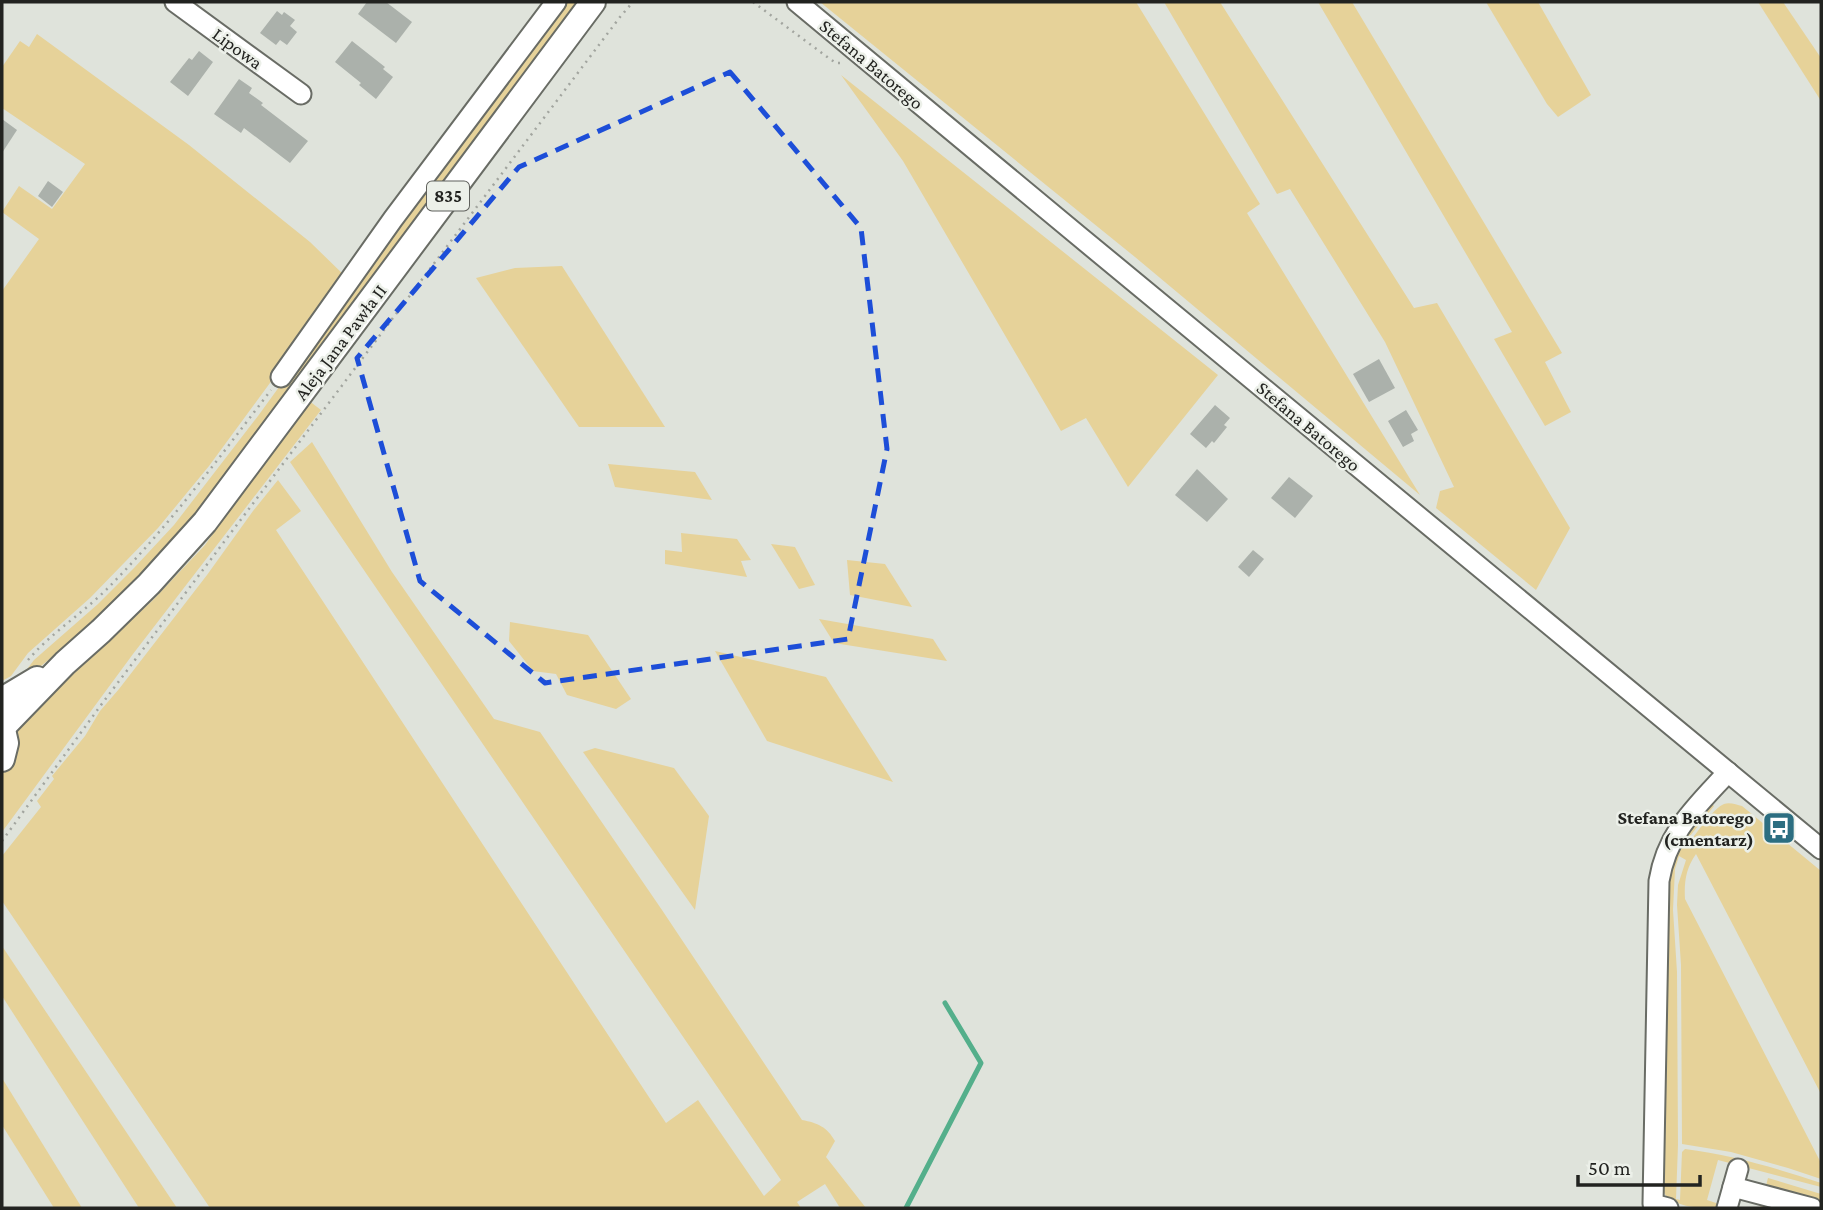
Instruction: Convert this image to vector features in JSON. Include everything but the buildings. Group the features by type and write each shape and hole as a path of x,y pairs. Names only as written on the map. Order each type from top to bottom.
{"main road":[{"name":"Aleja Jana Pawła II","path":"2,726 149,584 205,522 593,2"},
{"name":"Aleja Jana Pawła II","path":"2,700 65,663"},
{"name":"835","path":"2,726 6,743 2,759"}],"street":[{"name":"Lipowa","path":"175,2 302,94"},
{"path":"281,377 393,219 556,2"},
{"name":"Stefana Batorego","path":"797,2 1821,849"},
{"path":"1658,1207 1659,881 1665,853 1673,837 1728,772"},
{"path":"1727,1208 1735,1178 1812,1208"}],"path":[{"path":"2,841 117,683 633,2"},
{"path":"753,2 836,63 841,63 856,51"},
{"path":"36,651 106,590 173,517 281,377"}],"highlighted area":[{"path":"730,72 861,228 887,449 848,639 545,683 420,581 357,358 519,167"}],"shaded area":[{"path":"563,2 577,2 188,525 150,569 79,635 19,684 18,681 34,660 98,604 174,525 258,416 435,172"},
{"path":"820,2 1136,2 1260,204 1247,213 1420,495 1135,257"},
{"path":"1164,2 1220,2 1414,308 1437,303 1570,528 1536,590 1436,508 1440,491 1454,487 1385,342 1290,189 1277,194"},
{"path":"1318,2 1352,2 1562,353 1545,362 1571,412 1545,426 1494,339 1512,332"},
{"path":"1486,2 1538,2 1591,95 1558,117 1547,104"},
{"path":"1758,2 1783,2 1821,58 1821,101"},
{"path":"37,34 189,145 310,242 347,278 209,466 158,528 90,598 28,653 11,676 2,681 2,291 39,239 2,212 19,186 52,209 85,164 2,108 2,67 20,41 29,47"},
{"path":"841,75 1218,375 1128,487 1086,418 1061,431 903,161"},
{"path":"562,266 665,427 579,427 476,278 515,268"},
{"path":"308,400 321,410 133,654 2,832 2,773 10,760 13,730 153,600 205,545"},
{"path":"312,442 392,572 494,719 540,732 802,1120 822,1126 832,1136 835,1141 826,1157 866,1208 840,1208 825,1184 797,1202 801,1208 210,1208 2,901 2,856 41,807 37,801 54,779 52,776 278,480 301,511 276,530 666,1123 698,1100 764,1196 781,1180 290,462"},
{"path":"608,464 695,472 712,500 615,487"},
{"path":"681,533 737,539 751,560 741,561 747,577 665,564 665,550 682,552"},
{"path":"771,544 795,547 815,585 799,589"},
{"path":"847,560 885,564 912,607 850,595"},
{"path":"819,619 933,639 947,661 834,643"},
{"path":"510,622 588,635 631,699 616,709 567,695 556,674 533,671 509,641"},
{"path":"715,651 826,677 893,782 767,741"},
{"path":"595,748 674,768 709,816 695,910 583,752"},
{"path":"1711,803 1714,806 1686,841 1689,846 1706,820 1724,804 1729,803 1742,806 1821,871 1821,1094 1696,854 1685,881 1685,899 1821,1163 1821,1179 1731,1152 1682,1144 1681,965 1677,905 1678,885 1686,860 1679,856 1675,869 1673,910 1677,972 1678,1145 1676,1199 1680,1200 1682,1152 1685,1149 1754,1163 1821,1183 1821,1187 1718,1160 1707,1200 1719,1204 1718,1208 1678,1203 1671,1200 1662,1189 1665,892 1679,842"},
{"path":"2,946 177,1208 139,1208 2,996"},
{"path":"2,1078 82,1208 54,1208 2,1125"},
{"path":"1768,1178 1821,1194 1821,1208 1760,1208"}],"waterway":[{"path":"906,1208 981,1063 945,1003"}],"place":[{"name":"Stefana Batorego (cmentarz)","path":"1779,828"}]}
